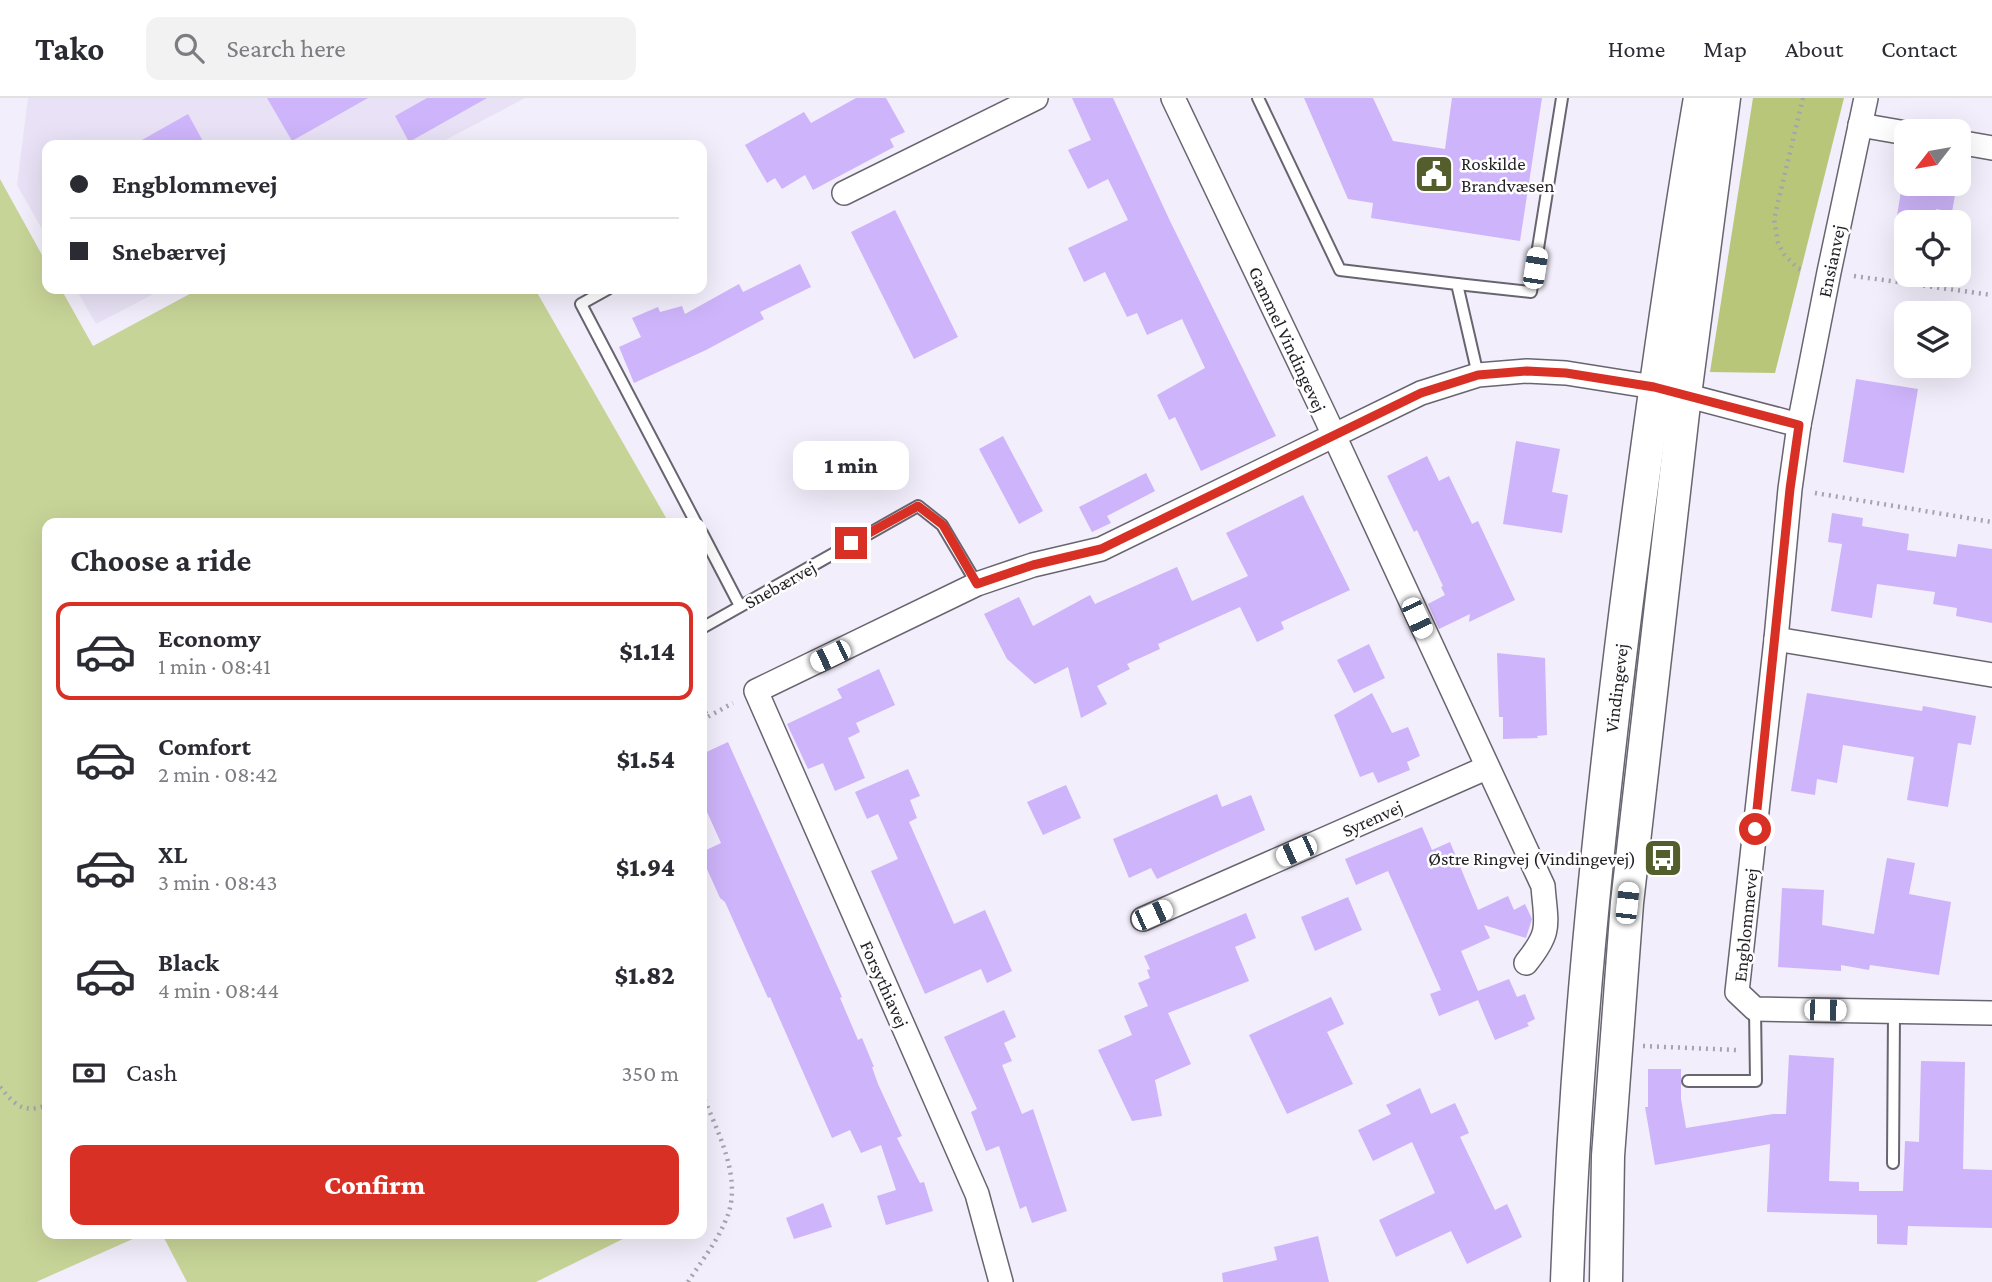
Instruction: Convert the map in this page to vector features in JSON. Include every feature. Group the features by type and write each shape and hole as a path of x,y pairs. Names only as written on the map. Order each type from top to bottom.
{"main road":[{"name":"Vindingevej","path":"1567,1282 1581,1031 1609,748 1654,387 1700,98"},
{"name":"Vindingevej","path":"1606,1282 1608,1156 1634,834 1685,395 1724,98"}],"street":[{"path":"844,193 1036,98"},
{"name":"Gammel Vindingevej","path":"1173,98 1543,886 1547,929 1526,963"},
{"name":"Ensianvej","path":"1799,425 1866,98"},
{"path":"1860,125 1894,131"},
{"path":"1971,144 1992,148"},
{"path":"756,691 977,584 1033,565 1101,549 1421,393 1478,375 1527,371 1566,373 1654,387 1799,425"},
{"name":"Engblommevej","path":"1799,425 1737,992 1755,1009 1992,1013"},
{"path":"1776,639 1992,675"},
{"name":"Forsythiavej","path":"756,691 978,1194 1001,1282"},
{"name":"Syrenvej","path":"1143,919 1486,768"}],"lane":[{"path":"1258,98 1340,270 1531,292 1562,98"},
{"path":"1457,284 1478,375"},
{"path":"599,294 581,304 693,518"},
{"name":"Snebærvej","path":"707,625 918,506 943,525 977,584"},
{"path":"707,543 740,606"},
{"path":"1688,1081 1756,1081 1755,1009"},
{"path":"1893,1163 1894,1012"}],"path":[{"path":"1803,98 1774,219 1778,243 1790,262 1810,274 1992,295"},
{"path":"1790,489 1992,522"},
{"path":"708,717 756,691"},
{"path":"1615,1045 1755,1051"},
{"path":"0,1087 17,1105 34,1110 42,1107"},
{"path":"688,1282 726,1220 733,1187 727,1158 707,1106"}],"shaded area":[{"path":"28,98 525,98 445,140 42,140 42,229 17,185"},
{"path":"79,294 153,294 96,324"}],"green space":[{"path":"1753,98 1844,98 1775,373 1710,372"},
{"path":"0,179 42,255 42,294 64,294 93,346 190,294 538,294 666,518 42,518 42,1239 133,1239 36,1282 0,1282"},
{"path":"165,1239 623,1239 536,1282 187,1282"}],"building":[{"path":"267,98 368,98 294,140"},
{"path":"427,98 487,98 413,140 408,140 395,116"},
{"path":"856,98 886,98 905,132 890,139 894,147 813,190 805,175 782,189 775,178 767,183 745,145 804,112 811,123"},
{"path":"1072,98 1113,98 1276,436 1201,471 1175,417 1169,420 1157,395 1205,368 1182,319 1147,335 1137,313 1127,317 1105,272 1084,282 1068,248 1128,220 1108,179 1088,189 1068,150 1091,140"},
{"name":"Roskilde Brandvæsen","path":"1304,98 1373,98 1393,141 1445,149 1452,98 1542,98 1520,241 1371,218 1373,203 1348,199"},
{"path":"188,114 202,140 142,140"},
{"path":"1900,196 1955,196 1952,210 1898,210"},
{"path":"895,210 958,337 914,359 851,232"},
{"path":"800,264 811,287 760,312 764,319 706,350 634,383 619,347 641,337 632,318 658,307 660,312 682,306 685,314 739,284 743,292"},
{"path":"1856,379 1918,389 1904,473 1843,462"},
{"path":"1003,436 1043,511 1019,524 979,449"},
{"path":"1516,441 1560,449 1552,492 1568,495 1562,533 1503,524"},
{"path":"1427,456 1439,481 1449,476 1472,524 1478,521 1515,600 1469,622 1470,614 1439,629 1428,604 1445,595 1441,587 1443,586 1417,530 1414,532 1387,476"},
{"path":"1146,473 1155,491 1107,516 1111,523 1092,532 1079,507"},
{"path":"1303,495 1350,590 1281,622 1284,629 1257,642 1240,607 1158,644 1160,649 1127,664 1130,669 1097,686 1107,704 1081,718 1068,667 1035,684 1007,659 984,614 1019,597 1033,626 1090,595 1095,604 1177,567 1192,601 1248,576 1226,533"},
{"path":"1832,513 1863,518 1862,526 1909,534 1907,550 1956,557 1958,544 1992,549 1992,623 1956,616 1957,608 1933,604 1935,592 1877,584 1872,618 1831,611 1842,544 1828,542"},
{"path":"1369,644 1385,678 1354,693 1337,660"},
{"path":"1497,653 1545,658 1547,735 1537,736 1538,738 1503,739 1503,717 1499,717"},
{"path":"879,669 895,705 856,723 860,732 848,738 865,778 835,791 823,763 808,769 787,724 842,698 837,689"},
{"path":"1372,693 1392,733 1408,727 1420,756 1407,762 1410,770 1378,783 1373,772 1360,777 1334,715"},
{"path":"1807,693 1922,711 1923,706 1976,716 1971,745 1958,743 1948,807 1907,800 1914,757 1843,745 1837,783 1817,779 1815,795 1791,791"},
{"path":"728,742 842,997 840,998 858,1040 862,1038 878,1084 902,1136 897,1138 920,1183 924,1182 933,1211 886,1225 877,1196 896,1190 881,1145 861,1153 850,1130 832,1138 770,997 768,998 725,902 720,898 707,869 707,850 721,843 707,812 707,752"},
{"path":"908,769 920,796 910,800 917,818 909,822 954,924 985,910 1012,971 987,983 981,969 925,994 871,871 898,859 878,814 867,819 855,792"},
{"path":"1066,785 1081,818 1043,835 1027,802"},
{"path":"1217,794 1222,807 1251,795 1265,830 1157,879 1151,868 1129,878 1113,839"},
{"path":"1422,827 1432,850 1450,842 1478,910 1508,896 1514,910 1525,904 1532,919 1526,938 1484,925 1490,938 1461,951 1478,991 1509,979 1517,997 1525,994 1535,1019 1527,1023 1529,1026 1495,1040 1478,1000 1439,1016 1430,994 1441,990 1388,871 1356,885 1345,859"},
{"path":"1887,858 1915,863 1909,894 1951,902 1939,975 1870,965 1869,970 1841,965 1841,971 1778,967 1782,888 1824,890 1822,925 1874,934"},
{"path":"1348,897 1362,930 1315,951 1301,917"},
{"path":"1246,913 1256,938 1235,947 1249,981 1168,1013 1191,1064 1155,1080 1162,1116 1132,1121 1098,1050 1132,1035 1124,1016 1148,1006 1138,983 1150,978 1147,970 1150,969 1144,956"},
{"path":"1331,997 1344,1024 1327,1032 1353,1084 1287,1114 1249,1035"},
{"path":"1004,1010 1016,1037 1004,1043 1012,1061 1002,1065 1022,1114 1033,1109 1067,1211 1032,1223 1026,1206 1020,1209 999,1146 986,1151 971,1112 977,1109 944,1037"},
{"path":"1789,1055 1834,1058 1829,1181 1859,1182 1859,1191 1903,1191 1905,1141 1919,1142 1921,1061 1965,1062 1963,1169 1992,1170 1992,1228 1908,1226 1907,1245 1877,1244 1877,1215 1767,1212 1770,1144 1655,1165 1645,1107 1648,1107 1648,1069 1681,1069 1681,1099 1686,1128 1786,1114"},
{"path":"1420,1088 1431,1114 1455,1103 1469,1133 1460,1137 1495,1210 1507,1204 1522,1237 1467,1264 1451,1231 1396,1257 1379,1220 1435,1193 1412,1142 1373,1161 1358,1130 1391,1114 1386,1105"},
{"path":"823,1203 832,1227 794,1239 786,1218"},
{"path":"1318,1236 1329,1282 1223,1282 1222,1273 1277,1260 1274,1247"}],"place":[{"name":"Roskilde Brandvæsen","path":"1434,174"},
{"name":"Østre Ringvej (Vindingevej)","path":"1663,858"}],"route":[{"path":"851,543 918,506 943,525 977,584 1033,565 1101,549 1421,393 1478,375 1527,371 1566,373 1654,387 1799,425 1755,829"}]}
